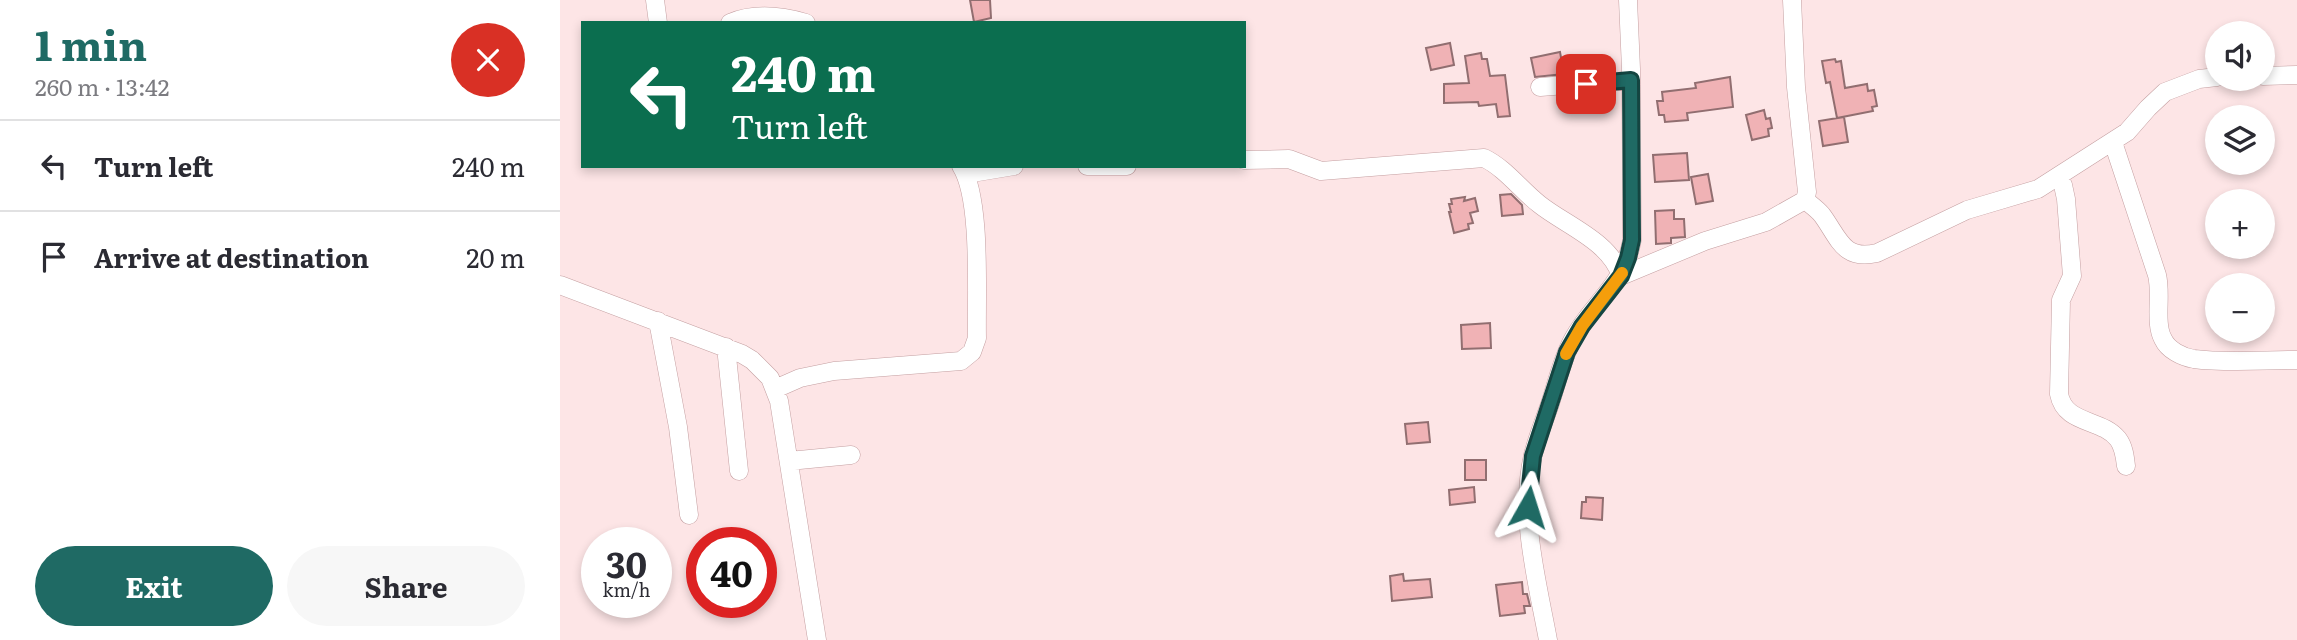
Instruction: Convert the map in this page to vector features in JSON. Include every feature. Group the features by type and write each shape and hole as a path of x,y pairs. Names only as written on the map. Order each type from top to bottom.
{"street":[{"path":"655,0 658,21"},
{"path":"1548,640 1530,534 1528,507 1533,456 1570,345 1621,276 1632,240 1628,0"},
{"path":"1792,0 1796,87 1806,181 1805,200"},
{"path":"734,21 775,16 797,21"},
{"path":"2275,76 2297,75"},
{"path":"1805,200 1821,214 1843,246 1855,254 1869,255 1958,213 2038,189 2127,132 2165,92 2205,78"},
{"path":"1540,88 1631,80"},
{"path":"2113,142 2160,286 2160,330 2167,346 2195,359 2297,360"},
{"path":"1246,160 1289,159 1321,171 1484,158 1539,205 1600,246 1616,264 1621,276"},
{"path":"775,389 814,374 961,361 972,352 977,338 975,223 964,170 989,168"},
{"path":"2058,177 2066,199 2072,276 2061,300 2061,404 2069,412 2117,438 2126,466"},
{"path":"1621,276 1705,241 1766,222 1805,200"},
{"path":"560,285 726,347 752,360 762,369 779,401 817,640"},
{"path":"658,321 678,427 688,515"},
{"path":"726,347 739,471"},
{"path":"789,461 851,455"}],"building":[{"path":"970,0 990,0 991,18 974,21"},
{"path":"1450,43 1454,65 1431,70 1426,48"},
{"path":"1560,52 1564,74 1535,77 1531,58"},
{"path":"1481,53 1482,59 1487,59 1490,76 1505,75 1510,116 1498,117 1496,104 1479,106 1478,102 1444,103 1444,84 1469,83 1465,56"},
{"path":"1835,59 1836,62 1841,61 1845,88 1867,84 1868,91 1874,90 1877,106 1872,107 1873,111 1837,118 1830,82 1826,83 1822,61"},
{"path":"1730,77 1733,107 1687,113 1688,120 1665,122 1664,115 1659,115 1657,101 1663,101 1662,92 1696,88 1695,83"},
{"path":"1764,110 1766,119 1770,118 1772,128 1768,129 1769,136 1752,140 1746,115"},
{"path":"1844,117 1848,142 1823,146 1819,121"},
{"path":"1687,153 1689,180 1655,182 1653,155"},
{"path":"1708,174 1713,201 1696,204 1691,177"},
{"path":"1511,194 1522,205 1523,214 1502,216 1500,195"},
{"path":"1465,197 1464,201 1475,198 1478,211 1470,213 1473,223 1468,224 1469,229 1454,233 1449,204 1452,204 1451,199"},
{"path":"1674,210 1674,219 1684,219 1685,237 1671,238 1671,243 1656,244 1655,211"},
{"path":"1490,323 1491,348 1462,349 1461,325"},
{"path":"1428,422 1430,442 1407,444 1405,424"},
{"path":"1465,460 1486,460 1486,480 1465,480"},
{"path":"1474,487 1475,502 1450,505 1449,490"},
{"path":"1586,497 1603,498 1602,520 1581,518 1582,502 1586,502"},
{"path":"1403,574 1404,581 1430,579 1432,597 1392,601 1390,576"},
{"path":"1522,582 1523,594 1527,594 1530,606 1524,606 1525,613 1500,616 1496,585"}],"slow traffic":[{"path":"1566,354 1582,326 1622,273"}],"route":[{"path":"1528,507 1533,456 1567,352 1582,326 1621,276 1632,240 1631,80 1586,84"}]}
